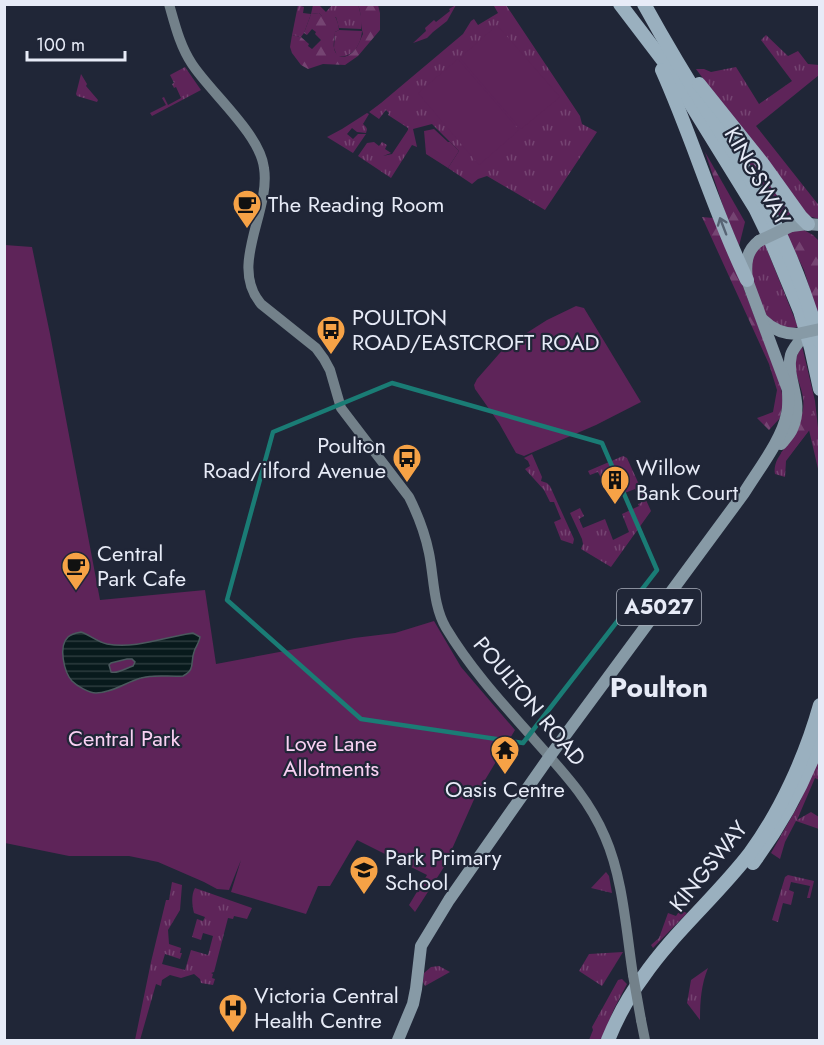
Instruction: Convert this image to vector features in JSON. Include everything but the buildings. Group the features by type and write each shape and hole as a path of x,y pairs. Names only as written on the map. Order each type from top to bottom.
{"highway":[{"name":"KINGSWAY","path":"620,4 668,67 763,224 800,311 811,348 819,388"},
{"name":"KINGSWAY","path":"644,4 775,222 793,263 817,334"},
{"path":"661,35 763,164 801,217 814,225"},
{"path":"649,43 675,101 732,250 747,280"},
{"name":"KINGSWAY","path":"608,1041 621,1013 644,975 752,851 787,792 805,751 819,705"},
{"name":"KINGSWAY","path":"618,1041 627,1016 647,984 745,874 766,846 793,801 819,739"}],"main road":[{"name":"POULTON ROAD","path":"170,4 176,30 192,64 256,145 264,167 262,206 248,259 251,287 255,297 316,348 324,359 330,370 341,408 409,497 416,511 423,527 437,603 446,628 488,687 569,777 605,836 614,860 620,890 645,1041"},
{"path":"814,225 791,226 759,241 749,252 746,268 747,280 761,319 777,331 797,338 817,334"},
{"name":"A5027","path":"398,1041 414,996 422,946 449,900 550,756 739,499 767,457 784,425 788,399 786,383 761,319"},
{"name":"A5027","path":"767,457 782,443 792,429 797,399 790,361 797,338"}],"highlighted area":[{"path":"392,383 602,443 657,570 523,743 361,719 227,600 273,432"}],"green space":[{"path":"358,4 362,20 361,29 339,28 336,17 322,16 319,13 311,14 313,5 319,5 326,12 332,5"},
{"path":"298,5 304,7 303,13 311,14 301,37 292,35"},
{"path":"358,5 378,5 380,30 358,56 345,65 323,64 308,69 301,65 290,47 292,35 301,37 312,49 321,40 312,29 307,35 304,33 311,14 319,13 322,16 326,12 333,13 339,30 335,32 335,52 342,57 353,52 363,34"},
{"path":"456,5 447,21 427,38 413,43 434,20 436,22"},
{"path":"506,5 580,116 582,124 597,132 545,210 487,176 472,184 448,168 459,151 432,124 413,129 417,147 412,145 391,178 358,156 367,143 374,142 379,146 382,142 387,145 385,149 391,153 383,156 392,154 408,128 388,115 386,110 379,119 369,112 463,34 471,21 474,19 478,25 498,13 494,6"},
{"path":"497,25 560,97 521,129 460,58"},
{"path":"339,30 362,31 358,45 348,55 337,56 334,48 335,32"},
{"path":"766,35 788,56 798,51 808,64 819,65 819,75 756,126 819,205 819,219 805,215 696,69 711,72 736,67 759,104 792,81 761,40"},
{"path":"458,59 519,130 479,165 418,93"},
{"path":"185,67 201,90 152,116 150,113 166,105 162,98 164,97 168,105 181,98 172,84 174,83 170,75"},
{"path":"81,74 86,86 98,100 97,102 77,96"},
{"path":"367,113 369,114 363,124 367,129 366,133 357,132 352,128 347,134 353,139 358,134 366,134 353,153 327,137 342,129"},
{"path":"434,129 459,151 448,168 426,154 424,131"},
{"path":"731,132 791,213 782,221 770,199"},
{"path":"705,152 745,222 739,246 725,212"},
{"path":"702,217 713,218 744,289 781,386 783,403 780,418 769,430 757,418 773,412 777,390 769,364"},
{"path":"800,228 819,241 819,320 804,270 785,232"},
{"path":"764,242 798,327 787,329 775,325 764,315 749,276 751,254"},
{"name":"Central Park","path":"5,245 32,247 100,600 205,590 216,664 354,638 395,633 434,621 461,667 515,730 476,795 444,867 415,912 409,905 427,875 357,840 330,886 318,886 306,914 231,892 241,860 229,890 217,889 158,862 129,856 69,856 5,843"},
{"path":"576,306 584,308 641,402 596,425 524,456 516,453 474,385 506,346 547,320"},
{"path":"802,346 815,401 819,437 819,473 809,430 786,461 785,477 775,474 775,469 777,460 790,441 802,414 804,403 795,364"},
{"path":"804,408 812,414 815,423 790,455 784,457 781,453 795,432"},
{"path":"532,454 542,477 541,481 550,486 574,539 573,544 561,540 554,522 561,519 554,502 550,502 544,490 525,469 530,466 524,458"},
{"path":"623,456 627,458 651,511 611,567 581,549 582,539 570,513 580,508 584,516 579,519 583,528 605,519 613,540 629,532 622,514 641,503 635,489 617,496 608,476 601,478 598,472 590,475 588,471"},
{"path":"819,757 819,780 815,778 797,820 811,812 819,817 819,829 796,821 785,842 780,859 771,853 799,804"},
{"path":"606,872 612,893 591,888"},
{"path":"788,875 814,881 810,898 807,898 810,886 791,882 789,890 794,892 791,905 783,903 778,922 772,920 785,877"},
{"path":"172,882 182,885 180,910 168,930 169,944 181,948 180,953 182,953 180,959 165,954 162,964 185,970 191,950 208,955 213,936 203,933 201,940 192,937 197,919 203,921 205,917 194,913 192,900 195,888 252,908 247,919 234,916 233,919 228,918 214,972 211,973 212,978 215,979 213,985 201,983 194,974 181,978 170,975 162,980 161,986 156,984 140,1040 135,1040 151,962"},
{"path":"680,910 687,913 653,948 651,945 659,938 668,913 676,916"},
{"path":"623,952 602,986 579,971 589,954"},
{"path":"439,966 450,972 425,986 424,973 431,967"},
{"path":"708,968 701,994 700,1020 687,1003 691,980"},
{"path":"622,979 627,984 601,1040 589,1040 592,1027 618,980"}],"shaded area":[{"path":"81,632 103,643 118,645 140,644 193,633 200,637 191,668 183,676 146,677 96,693 87,691 74,683 65,665 63,646 65,641 71,635","holes":["132,659 135,662 133,666 119,672 111,672 109,665 111,663"]}],"place":[{"name":"The Reading Room","path":"247,230"},
{"name":"POULTON ROAD/EASTCROFT ROAD","path":"331,356"},
{"name":"Poulton Road/ilford Avenue","path":"407,484"},
{"name":"Willow Bank Court","path":"615,506"},
{"name":"Central Park Cafe","path":"76,592"},
{"name":"Oasis Centre","path":"505,776"},
{"name":"Park Primary School","path":"364,896"},
{"name":"Victoria Central Health Centre","path":"233,1034"}],"district":[{"name":"Poulton","path":"659,687"}],"park label":[{"name":"Love Lane Allotments","path":"331,756"}]}
